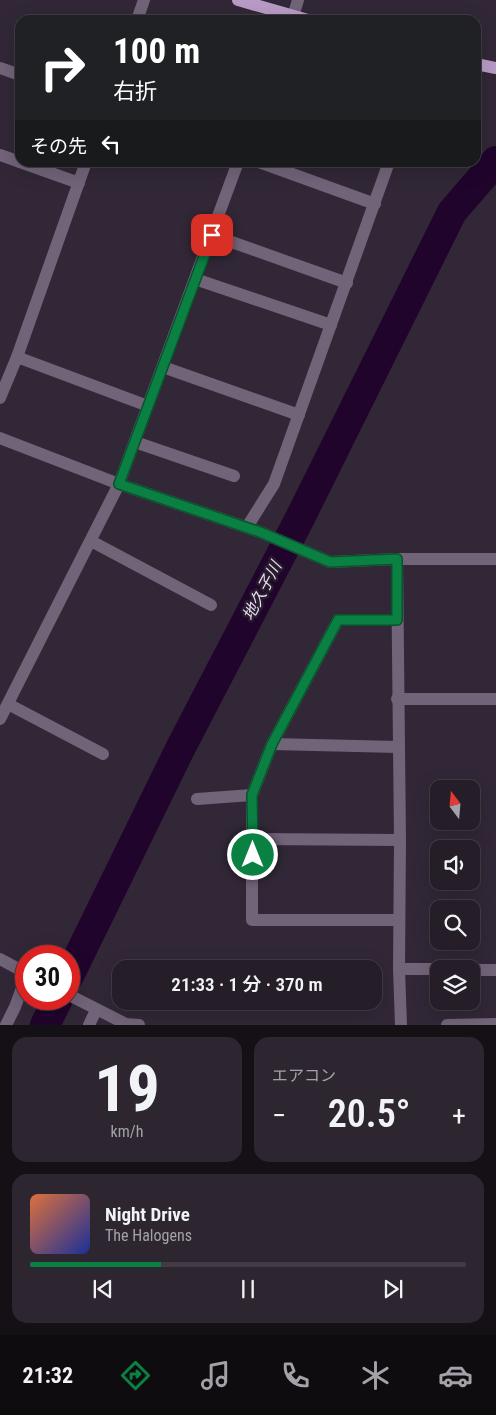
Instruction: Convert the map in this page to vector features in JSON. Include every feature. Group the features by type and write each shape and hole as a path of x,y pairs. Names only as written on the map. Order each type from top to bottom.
{"main road":[{"path":"238,0 283,15"},
{"path":"481,65 496,68"}],"street":[{"path":"139,15 144,0"},
{"path":"293,15 298,0"},
{"path":"0,68 15,73"},
{"path":"0,155 15,160"},
{"path":"34,167 79,183"},
{"path":"0,398 17,357 84,167"},
{"path":"0,719 119,484 236,167"},
{"path":"273,167 375,204"},
{"path":"246,527 274,484 388,167"},
{"path":"212,235 347,282"},
{"path":"195,279 331,325"},
{"path":"17,357 148,406"},
{"path":"163,367 299,415"},
{"path":"0,438 119,484 260,532 330,562 397,559 496,559"},
{"path":"135,442 234,476"},
{"path":"91,540 211,605"},
{"path":"397,559 400,840 398,969 401,1025"},
{"path":"397,620 338,620 272,744 252,795 252,920 399,920"},
{"path":"398,699 496,699"},
{"path":"8,704 103,754"},
{"path":"272,744 398,747"},
{"path":"197,799 252,795"},
{"path":"253,839 400,840"},
{"path":"0,959 15,967"},
{"path":"398,969 430,969"},
{"path":"480,970 496,970"},
{"path":"80,1001 126,1024 139,1025"},
{"path":"6,1025 15,1007"},
{"path":"89,1025 92,1008"},
{"path":"447,1025 496,1024"}],"waterway":[{"name":"地久子川","path":"80,954 180,749 300,518 452,212 496,161"},
{"name":"地久子川","path":"45,1025 52,1010"}],"route":[{"path":"212,235 119,484 260,532 330,562 397,559 397,620 338,620 272,744 252,795 253,855"}]}
